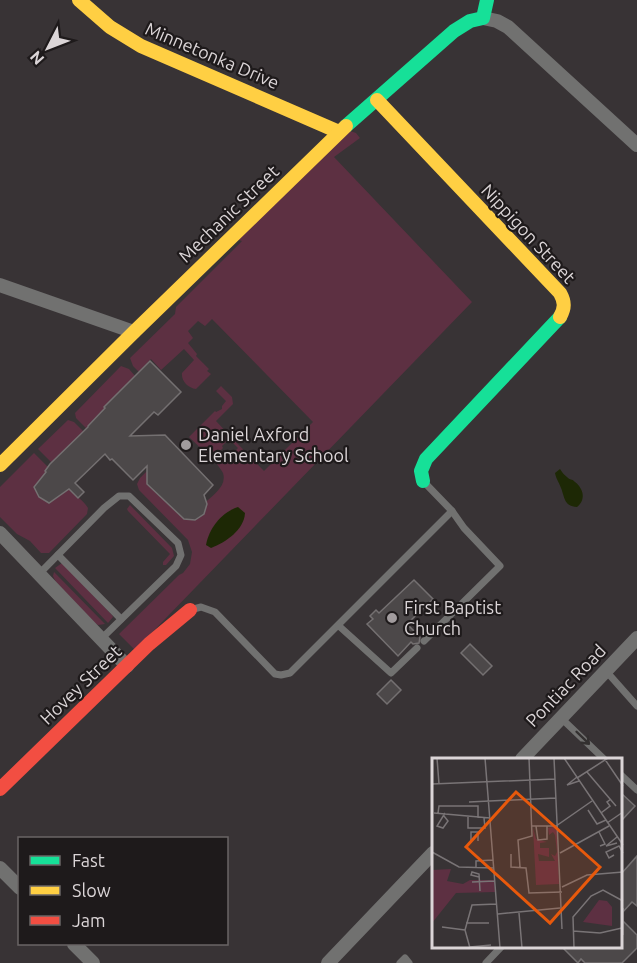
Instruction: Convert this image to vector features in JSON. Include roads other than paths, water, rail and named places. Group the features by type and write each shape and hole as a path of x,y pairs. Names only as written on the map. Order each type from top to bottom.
{"street":[{"name":"Minnetonka Drive","path":"79,0 110,27 148,50 256,94 339,132"},
{"path":"487,0 483,18 503,23 637,145"},
{"name":"Mechanic Street","path":"0,465 339,132 454,32 470,21 483,18"},
{"name":"Nippigon Street","path":"376,100 560,293 565,302 563,313 557,321 426,459 421,471 423,481"},
{"path":"0,285 134,332"},
{"path":"0,533 127,666"},
{"name":"Hovey Street","path":"0,789 157,637 190,610"},
{"name":"Pontiac Road","path":"523,758 637,638"},
{"path":"328,963 432,854"},
{"path":"0,868 18,886"},
{"path":"75,945 93,963"}],"lane":[{"path":"423,481 500,566 424,641"},
{"path":"39,574 104,508 119,496 129,496 178,543 181,555 176,566 101,639"},
{"path":"190,610 201,607 215,612 275,674 290,673 452,511"},
{"path":"58,555 122,619"},
{"path":"339,626 391,673 417,648"},
{"path":"606,671 637,706"},
{"path":"561,718 603,758"},
{"path":"622,775 637,790"},
{"path":"486,963 500,948"},
{"path":"400,963 405,958 409,963"}],"place":[{"name":"Daniel Axford Elementary School","path":"186,445"},
{"name":"First Baptist Church","path":"392,618"}]}
